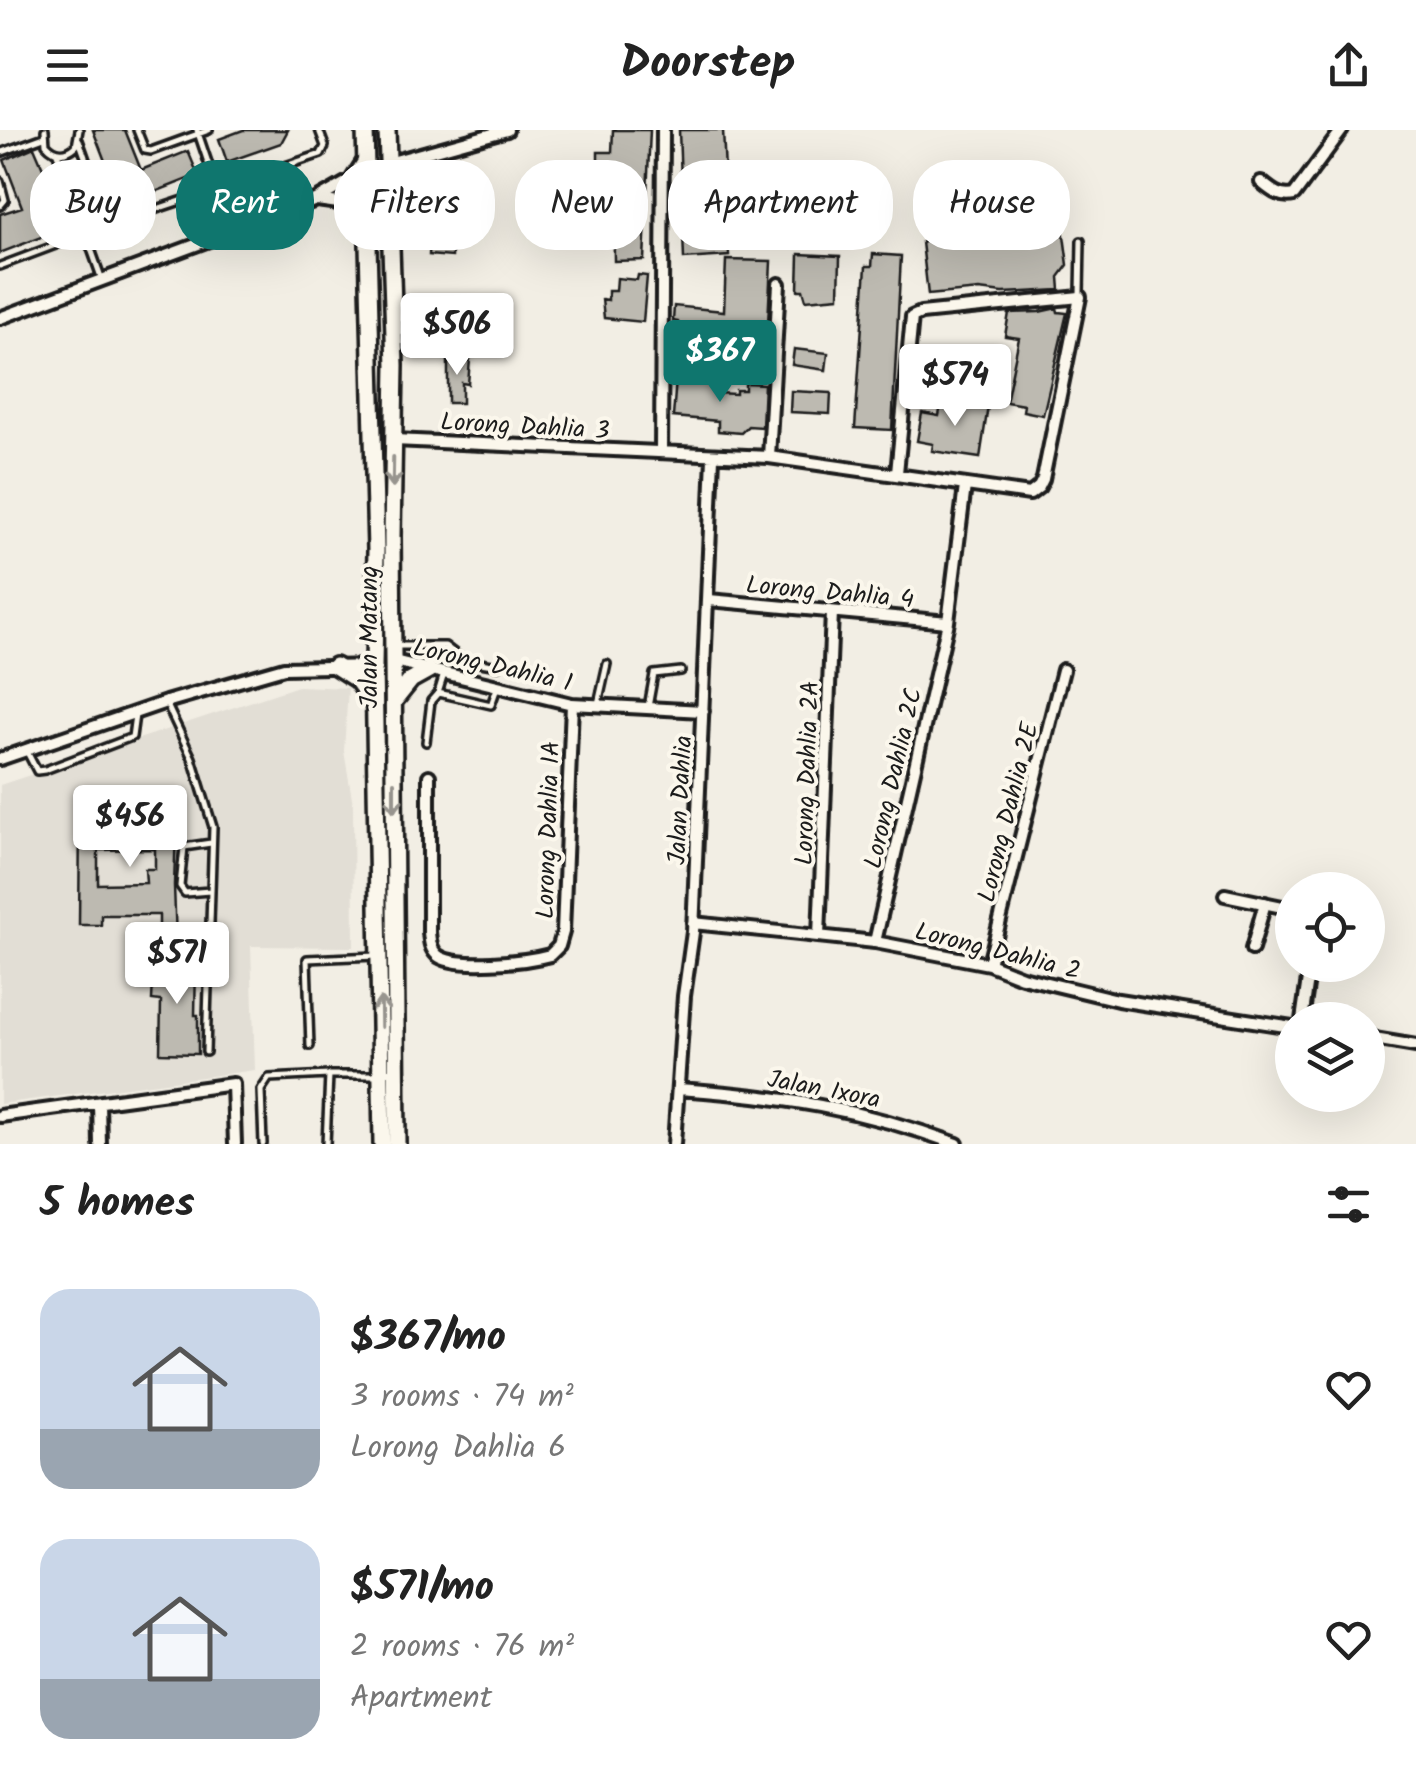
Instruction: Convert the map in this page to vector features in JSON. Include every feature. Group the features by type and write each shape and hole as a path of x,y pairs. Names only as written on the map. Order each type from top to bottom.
{"main road":[{"name":"Jalan Matang","path":"365,130 366,160"},
{"name":"Jalan Matang","path":"387,130 388,160"},
{"name":"Jalan Matang","path":"369,250 382,1144"},
{"name":"Jalan Matang","path":"390,250 394,318 397,1144"},
{"path":"374,666 389,660 394,646"},
{"path":"335,666 356,680 375,707"},
{"path":"394,703 411,680 436,672"}],"street":[{"path":"402,160 507,130"},
{"path":"661,451 663,130"},
{"path":"1261,182 1276,194 1294,194 1342,130"},
{"path":"0,318 316,200 351,180 366,157"},
{"path":"316,200 334,203"},
{"path":"769,458 779,284"},
{"path":"897,473 912,317 1080,297"},
{"name":"Lorong Dahlia 3","path":"394,440 769,458 1030,494 1043,479 1080,297"},
{"name":"Jalan Dahlia","path":"674,1144 684,996 694,924 713,456"},
{"name":"Lorong Dahlia 2C","path":"876,942 948,622 965,486"},
{"name":"Lorong Dahlia 4","path":"709,600 948,622"},
{"name":"Lorong Dahlia 2A","path":"819,936 832,612"},
{"name":"Lorong Dahlia 1","path":"394,646 436,672 572,704 703,711"},
{"path":"0,759 166,702 284,668 374,666"},
{"name":"Lorong Dahlia 2E","path":"989,964 1063,670"},
{"name":"Lorong Dahlia 1A","path":"430,776 432,948 440,958 455,963 550,955 560,946 563,932 572,704"},
{"path":"1225,896 1275,905"},
{"path":"1252,949 1265,903"},
{"name":"Lorong Dahlia 2","path":"694,924 876,942 989,964 1022,977 1118,1000 1275,1023"},
{"path":"1385,1041 1416,1046"},
{"path":"0,1116 234,1084 235,1144"},
{"name":"Jalan Ixora","path":"679,1089 774,1096 866,1113 957,1144"},
{"path":"99,1103 100,1144"}],"lane":[{"path":"79,130 86,160"},
{"path":"137,130 145,150 151,151 209,130"},
{"path":"302,160 320,154 325,146 319,130"},
{"path":"0,153 44,132 46,144 57,152 60,160"},
{"path":"197,132 207,160"},
{"path":"57,152 71,150 79,140"},
{"path":"0,181 5,200 0,206"},
{"path":"1080,297 1081,241"},
{"path":"0,266 43,250"},
{"path":"92,250 102,280"},
{"path":"394,646 446,646 463,660 498,666"},
{"path":"598,704 607,664"},
{"path":"648,708 654,674 681,671"},
{"path":"426,742 431,701 438,692 436,672"},
{"path":"438,692 490,705 497,686"},
{"path":"166,702 206,796 213,827 206,1052"},
{"path":"26,750 31,765 45,770 132,737 135,712"},
{"path":"210,843 184,848 180,886 185,893 210,891"},
{"path":"310,1046 307,959 380,956"},
{"path":"326,1144 329,1075"},
{"path":"263,1144 260,1090 269,1078 382,1075"}],"shaded area":[{"path":"298,686 348,688 344,751 353,804 354,947 251,946 255,1070 0,1104 0,785"}],"building":[{"path":"93,130 125,130 137,160 105,160"},
{"path":"243,130 288,130 281,143 233,160 226,160 219,139"},
{"path":"613,130 650,130 648,173 648,160 598,160 598,152 612,152"},
{"path":"679,130 723,130 724,160 680,160"},
{"path":"34,147 40,160 30,160 30,241 0,253 0,214 22,207 4,160"},
{"path":"188,151 192,160 176,160 176,184 156,192 156,164"},
{"path":"429,250 452,250 452,257 429,255"},
{"path":"614,250 644,250 644,260 614,261"},
{"path":"684,250 729,250 729,256 684,259"},
{"path":"923,250 1066,250 1068,265 1059,277 1060,290 979,290 928,295"},
{"path":"799,254 840,256 839,297 806,300 803,290 798,290"},
{"path":"873,254 901,256 892,430 855,428 866,266 872,266"},
{"path":"726,260 771,261 766,366 677,363 678,322 673,321 674,306 724,311"},
{"path":"638,275 647,276 643,322 604,318 602,299 608,300 608,291 616,291 617,278 637,280"},
{"path":"452,298 472,300 476,326 451,327"},
{"path":"1057,308 1058,312 1067,313 1043,415 1023,411 1024,405 1006,402 1019,338 1005,336 1009,313"},
{"path":"794,349 828,353 826,370 792,365"},
{"path":"448,357 470,359 468,384 462,383 462,403 448,403"},
{"path":"676,379 715,381 715,393 736,394 736,390 745,390 745,383 764,384 762,427 748,426 741,433 718,431 718,421 673,417"},
{"path":"791,391 831,393 830,414 790,412"},
{"path":"942,399 988,406 980,458 932,451 933,444 917,441 922,413 939,416"},
{"path":"141,803 177,804 176,941 159,941 159,915 101,915 101,925 79,925 80,819 100,819 100,834 140,835","holes":["155,849 155,869 145,869 146,883 98,884 98,850"]},
{"path":"154,962 196,964 198,1054 160,1053 161,1001 152,1000"}]}
